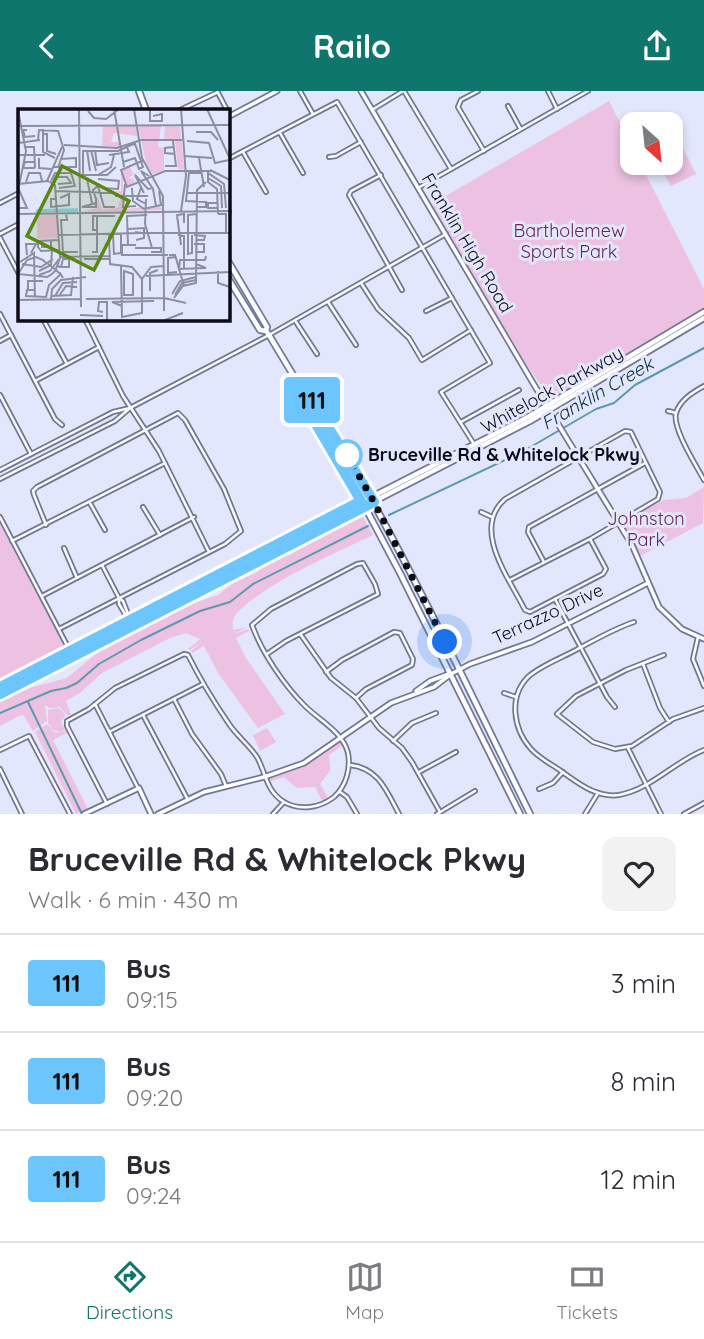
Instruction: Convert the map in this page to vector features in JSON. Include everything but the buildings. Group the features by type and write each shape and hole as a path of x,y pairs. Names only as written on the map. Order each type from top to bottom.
{"main road":[{"path":"139,91 146,109"},
{"path":"229,263 304,393 310,397 329,424 373,499 530,814"},
{"path":"229,280 260,330 268,333"},
{"name":"Whitelock Parkway","path":"549,407 704,313"},
{"name":"Whitelock Parkway","path":"0,694 549,407 704,318"},
{"path":"304,393 303,402 363,504 520,814"},
{"name":"Whitelock Parkway","path":"0,687 132,623"}],"street":[{"path":"182,109 218,91 226,109"},
{"path":"229,114 277,91"},
{"path":"300,91 313,114"},
{"name":"Franklin High Road","path":"361,91 632,545 659,607 670,619 704,639"},
{"path":"372,110 404,91 451,169"},
{"path":"478,91 461,100 458,107 484,151"},
{"path":"548,91 557,109"},
{"path":"418,188 588,91"},
{"path":"229,158 337,102 490,363 441,392 475,446"},
{"path":"509,107 521,129"},
{"path":"279,132 303,173"},
{"path":"329,157 362,142"},
{"path":"243,151 265,192"},
{"path":"381,175 351,191 349,195 402,290"},
{"path":"0,203 18,194"},
{"path":"18,225 0,236 18,272"},
{"path":"0,479 115,421 130,408 295,321 446,234"},
{"path":"361,283 378,309 409,338 422,360 471,330"},
{"path":"426,311 452,298"},
{"path":"328,302 356,345"},
{"path":"0,314 55,419 62,425"},
{"path":"44,320 67,364"},
{"path":"86,320 130,408 165,463 194,517 209,552"},
{"path":"295,321 317,355"},
{"path":"0,341 11,335"},
{"path":"35,381 99,347"},
{"path":"704,386 687,398 676,412 678,429 704,479"},
{"path":"460,422 519,390"},
{"path":"0,395 31,454"},
{"path":"0,470 113,412 130,408"},
{"path":"668,411 676,412"},
{"path":"46,525 33,491 37,487 174,414 181,415 224,489 241,531 236,537 209,552 60,629"},
{"path":"510,580 590,539 658,499 660,492 631,432 625,431 505,499 492,517 491,540 510,580 525,610 530,612 603,574 606,569 590,539"},
{"path":"12,541 165,463"},
{"path":"544,562 528,532 530,527 645,463"},
{"path":"90,503 105,530"},
{"path":"144,507 160,535"},
{"path":"481,512 492,517"},
{"path":"0,517 71,651"},
{"path":"42,596 194,517"},
{"path":"64,548 78,578"},
{"path":"107,804 66,723 115,688 186,654 230,725 258,759 272,792 284,802 310,810 340,791 349,765 348,753 341,738 304,705 267,654 252,624 271,609 356,564 363,563 378,594 267,654"},
{"path":"102,565 132,623"},
{"name":"Terrazzo Drive","path":"158,814 188,799 304,763 371,716 407,696 434,687 459,670 523,646 648,583"},
{"path":"555,599 615,706"},
{"path":"634,622 535,672 523,683 516,697 516,719 525,741 533,751 598,793 619,795 645,784 704,750"},
{"path":"326,672 359,650 394,632 400,633 413,659 412,665 366,689 356,698"},
{"path":"300,635 326,672 356,698 393,741 402,747 419,773 438,813 475,791"},
{"path":"698,637 693,659 704,686"},
{"path":"664,655 600,683 571,699 557,714 598,745 615,749 628,747 669,722 704,708"},
{"path":"643,664 660,708 669,722"},
{"path":"111,731 203,684"},
{"path":"504,693 516,697"},
{"path":"174,699 192,734 221,774 226,786"},
{"path":"95,704 152,814"},
{"path":"393,741 412,723 436,713"},
{"path":"143,715 188,799"},
{"path":"0,750 29,736 70,814"},
{"path":"628,747 661,814"},
{"path":"419,773 456,752"},
{"path":"349,765 364,767 378,778 399,814"},
{"path":"0,769 22,814"},
{"path":"540,789 554,783 563,772"},
{"path":"84,814 139,788"},
{"path":"340,791 357,814"},
{"path":"585,814 598,793"},
{"path":"274,814 284,802"},
{"path":"684,814 692,812 704,803"}],"green space":[{"name":"Bartholemew Sports Park","path":"609,101 620,123 620,175 646,175 704,289 704,309 551,399 526,364 432,204"},
{"path":"683,148 696,174 671,186 665,175 683,175"},
{"name":"Johnston Park","path":"704,487 703,523 638,557 618,522 664,500 686,498"},
{"path":"363,517 373,535 267,589 234,617 233,630 247,627 232,635 248,629 249,631 236,638 246,658 285,714 258,728 218,673 204,646 192,653 202,642 188,649 200,639 186,633 170,638 102,673 81,692 66,701 71,715 67,715 60,707 50,708 45,705 47,721 33,731 21,715 0,726 0,702 26,689 67,678 96,654 186,606 218,595 270,562 287,556"},
{"path":"0,524 65,649 0,686"},
{"path":"48,710 62,710 65,716 61,722 65,729 60,732 53,730 48,723"},
{"path":"47,724 55,733 66,730 67,733 53,740 88,809 76,814 35,732"},
{"path":"267,728 276,742 260,751 253,735"},
{"path":"338,742 343,745 329,755 330,771 320,784 328,798 322,801 315,787 297,788 284,777 268,782 270,777 302,766"}],"waterway":[{"name":"Franklin Creek","path":"389,515 522,452 596,409 614,403 635,385 704,348"},
{"name":"Franklin Creek","path":"0,713 77,683 99,664 141,640 200,611 230,602 253,584 368,526"},
{"path":"28,702 81,812"}],"bus line":[{"name":"111","path":"0,687 361,501 303,402 304,393 310,397 329,424 374,502 0,694"}],"place":[{"name":"Bruceville Rd & Whitelock Pkwy","path":"347,455"}],"route":[{"path":"347,455 445,642"}]}
